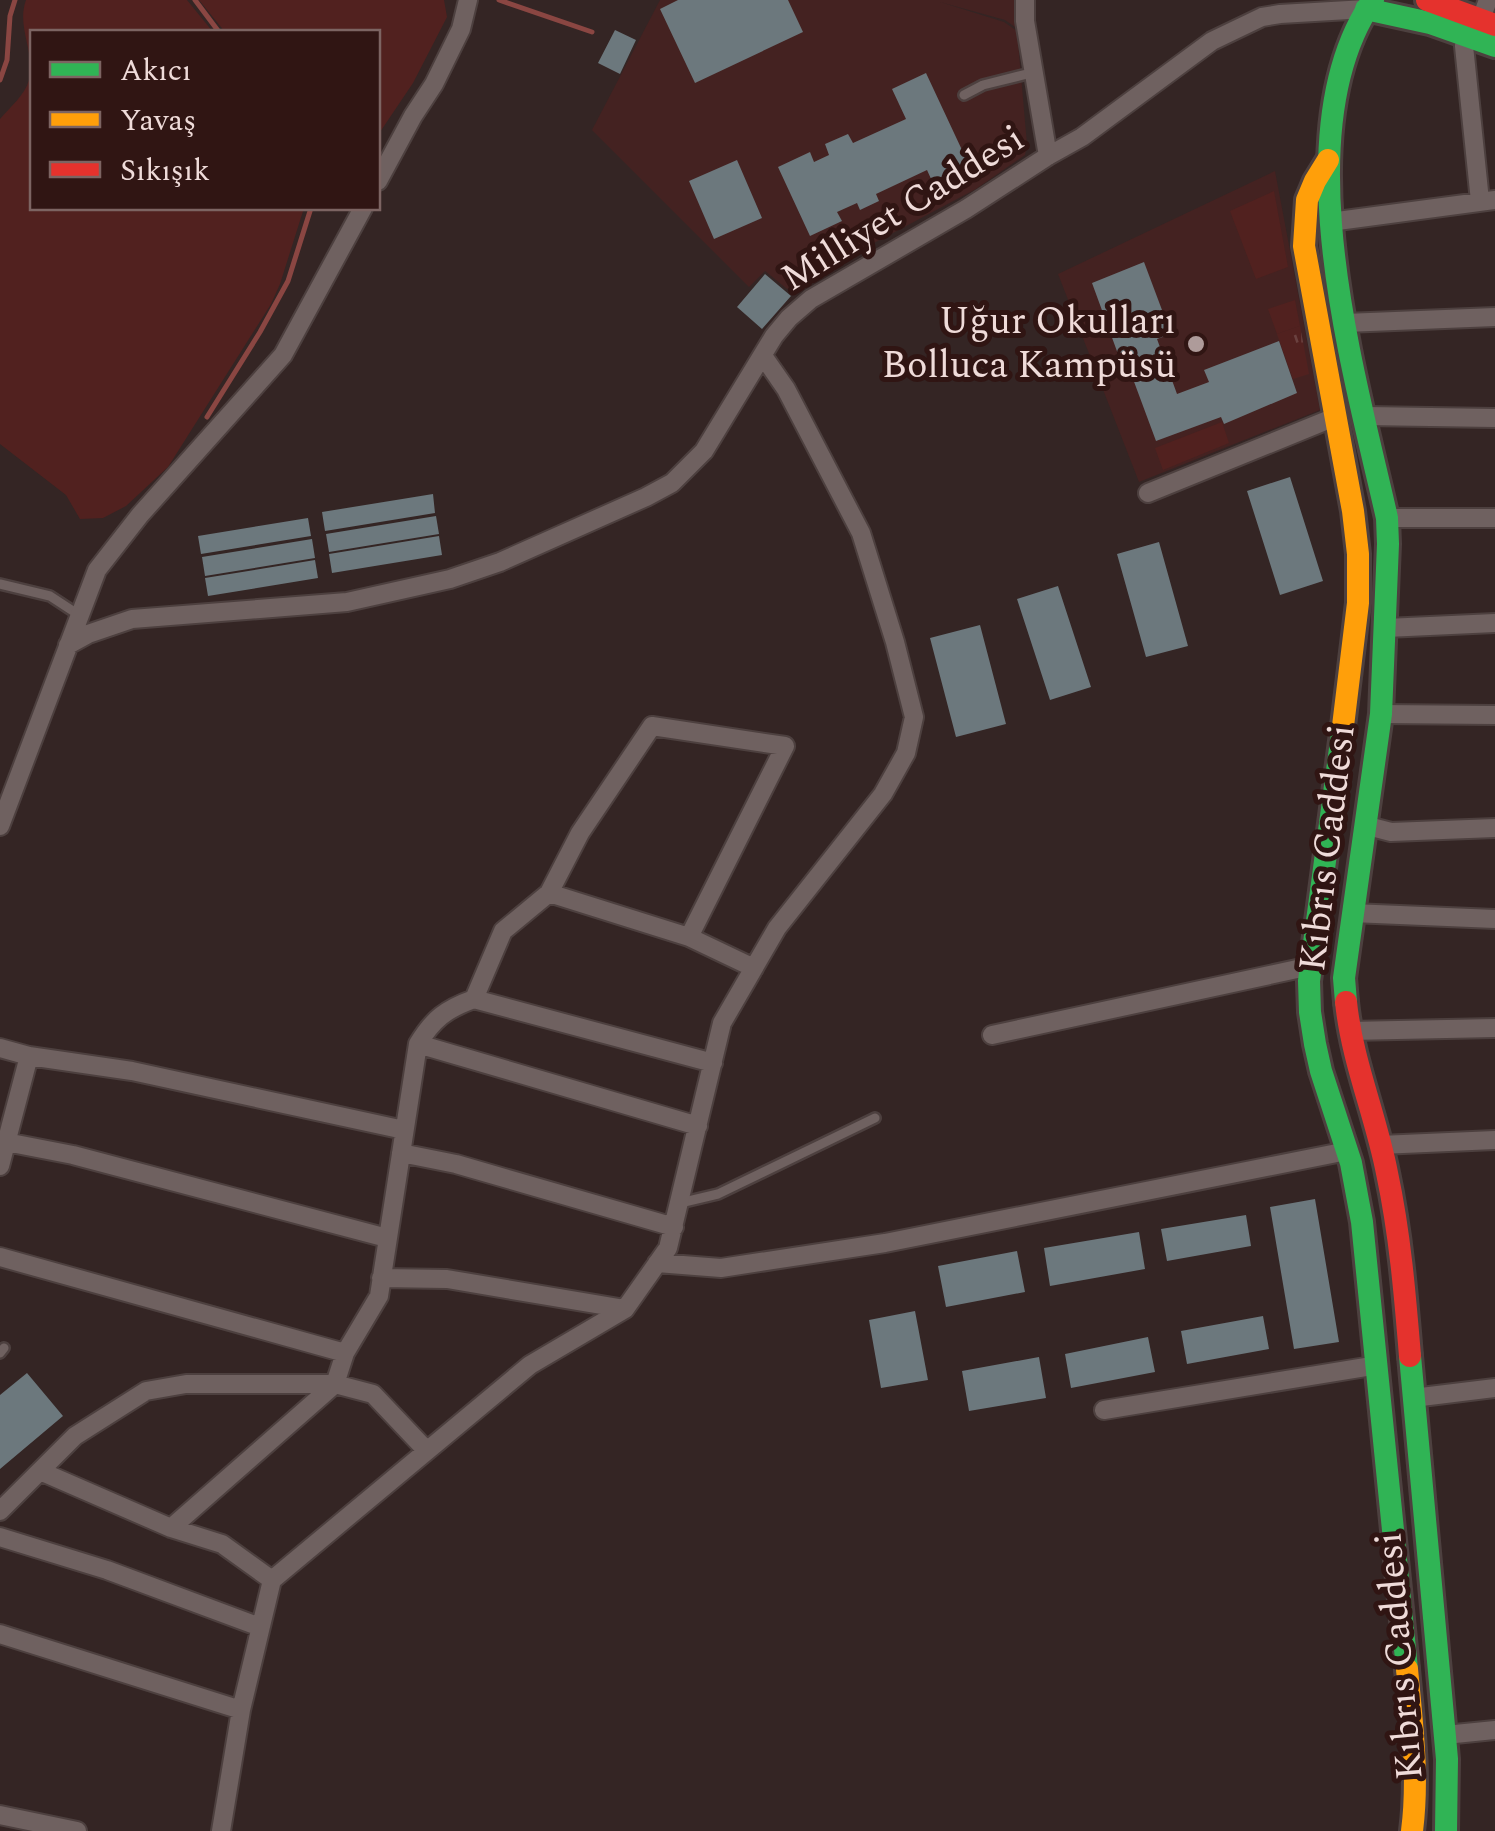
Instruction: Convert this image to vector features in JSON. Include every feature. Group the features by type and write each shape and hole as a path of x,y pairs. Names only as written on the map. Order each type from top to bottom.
{"main road":[{"path":"1426,0 1483,20 1495,46"},
{"path":"1369,5 1430,23 1483,20"},
{"name":"Kıbrıs Caddesi","path":"1369,5 1343,61 1328,160 1330,222 1345,322 1388,544 1381,714 1344,978 1349,1031 1380,1145 1401,1253 1447,1760 1446,1831"},
{"path":"1328,160 1306,198 1303,223 1356,540 1358,603 1311,966 1310,1012 1321,1071 1348,1151 1362,1222 1414,1743 1412,1831"}],"street":[{"path":"380,177 434,84 461,29 468,0"},
{"path":"1025,0 1025,21 1048,156"},
{"name":"Milliyet Caddesi","path":"68,644 132,619 346,602 450,579 500,562 632,504 672,483 704,450 789,318 811,300 1082,137 1212,41 1262,17 1369,5"},
{"path":"1330,222 1487,200 1464,46 1483,20"},
{"path":"0,826 96,570 283,355 362,210"},
{"path":"1345,322 1495,317"},
{"path":"221,1831 241,1710 272,1580 530,1366 625,1309 668,1248 722,1023 777,928 883,794 906,752 914,717 896,642 861,534 786,389 763,356"},
{"path":"1366,416 1495,418"},
{"path":"1148,493 1336,417"},
{"path":"1386,518 1495,518"},
{"path":"1386,628 1495,624"},
{"path":"1381,714 1495,715"},
{"path":"474,1000 503,932 548,893 580,833 652,726 785,746 689,937"},
{"path":"1364,825 1391,832 1495,828"},
{"path":"548,893 689,937 754,968"},
{"path":"1352,913 1495,918"},
{"path":"992,1034 1311,966"},
{"path":"171,1528 335,1384 345,1354 378,1296 418,1044 430,1024 455,1006 474,1000 712,1064"},
{"path":"1349,1031 1495,1028"},
{"path":"418,1044 698,1126"},
{"path":"0,1048 404,1130"},
{"path":"0,1166 29,1056"},
{"path":"1380,1145 1495,1140"},
{"path":"6,1142 73,1155 388,1238"},
{"path":"657,1263 721,1268 867,1246 1348,1151"},
{"path":"401,1153 456,1164 674,1227"},
{"path":"0,1257 345,1354"},
{"path":"381,1278 447,1279 625,1309"},
{"path":"1104,1410 1378,1366"},
{"path":"0,1511 75,1436 146,1392 186,1384 335,1384 373,1394 426,1451"},
{"path":"1413,1398 1495,1388"},
{"path":"40,1471 171,1528 222,1544 272,1580"},
{"path":"0,1537 107,1570 260,1627"},
{"path":"0,1634 241,1710"},
{"path":"1445,1735 1495,1730"},
{"path":"0,1815 77,1831"}],"lane":[{"path":"964,95 983,85 1035,72"},
{"path":"0,584 50,596 79,615"},
{"path":"680,1202 718,1194 876,1118"}],"shaded area":[{"path":"660,0 1015,0 1018,29 1005,20 940,2 1004,22 1017,31 1025,155 976,189 787,289 765,271 749,287 592,130"},
{"name":"Uğur Okulları Bolluca Kampüsü","path":"1275,171 1320,410 1139,482 1058,274"}],"green space":[{"path":"26,0 187,0 211,30 30,30 30,60"},
{"path":"199,0 444,0 447,17 413,83 380,132 380,30 223,30"},
{"path":"30,70 30,210 303,210 271,304 168,467 126,506 103,518 80,519 66,495 0,444 0,119 21,96"},
{"path":"1274,191 1288,267 1256,279 1230,211"},
{"path":"1295,300 1300,326 1277,334 1268,309"},
{"path":"1300,326 1309,374 1293,379 1277,334"},
{"path":"1222,422 1229,443 1163,470 1155,448"}],"building":[{"path":"678,0 788,0 803,32 695,83 660,9"},
{"path":"615,30 636,40 620,74 598,63"},
{"path":"926,73 969,165 932,181 927,170 876,194 879,201 860,210 857,203 837,212 842,221 810,236 778,167 810,152 814,162 829,155 825,144 848,134 853,143 906,119 892,89"},
{"path":"737,160 762,218 714,239 689,181"},
{"path":"1144,262 1171,334 1157,339 1177,394 1209,382 1204,370 1279,341 1297,393 1224,424 1221,417 1156,441 1092,283"},
{"path":"765,274 791,296 762,329 737,307"},
{"path":"1290,477 1323,581 1280,595 1247,491"},
{"path":"433,494 435,513 325,531 322,512"},
{"path":"436,516 439,534 329,552 326,534"},
{"path":"308,518 311,536 201,554 198,536"},
{"path":"439,536 442,555 332,573 329,554"},
{"path":"312,539 315,558 205,576 202,557"},
{"path":"1159,542 1188,646 1146,657 1117,554"},
{"path":"315,560 318,578 208,596 205,578"},
{"path":"1058,586 1091,687 1050,700 1017,599"},
{"path":"980,625 1006,724 956,737 930,638"},
{"path":"1315,1199 1339,1342 1294,1349 1270,1207"},
{"path":"1246,1215 1251,1246 1167,1261 1161,1229"},
{"path":"1139,1232 1145,1269 1050,1286 1044,1248"},
{"path":"1017,1251 1025,1292 946,1307 938,1266"},
{"path":"915,1311 928,1380 881,1388 869,1320"},
{"path":"1263,1316 1269,1349 1187,1364 1181,1331"},
{"path":"1148,1337 1155,1372 1071,1388 1065,1354"},
{"path":"1039,1357 1046,1398 969,1411 962,1371"},
{"path":"27,1373 63,1416 0,1469 0,1395"}],"waterway":[{"path":"0,80 7,60 15,0"},
{"path":"195,0 218,30"},
{"path":"499,0 592,32"},
{"path":"207,417 288,281 310,210"}],"traffic: fast":[{"path":"1346,1002 1344,978 1381,714 1388,544 1387,518 1345,326 1329,184 1332,116 1346,54 1373,0"},
{"path":"1366,9 1430,23 1495,46"},
{"path":"1343,726 1309,981 1310,1012 1321,1071 1351,1163 1362,1222 1407,1669"},
{"path":"1410,1356 1447,1759 1446,1831"}],"traffic: slow":[{"path":"1328,160 1307,200 1304,246 1358,554 1358,603 1343,726"},
{"path":"1407,1669 1415,1770 1412,1831"}],"traffic: jam":[{"path":"1427,0 1495,25"},
{"path":"1346,1002 1353,1046 1392,1196 1410,1356"}],"place":[{"name":"Uğur Okulları Bolluca Kampüsü","path":"1196,344"}]}
